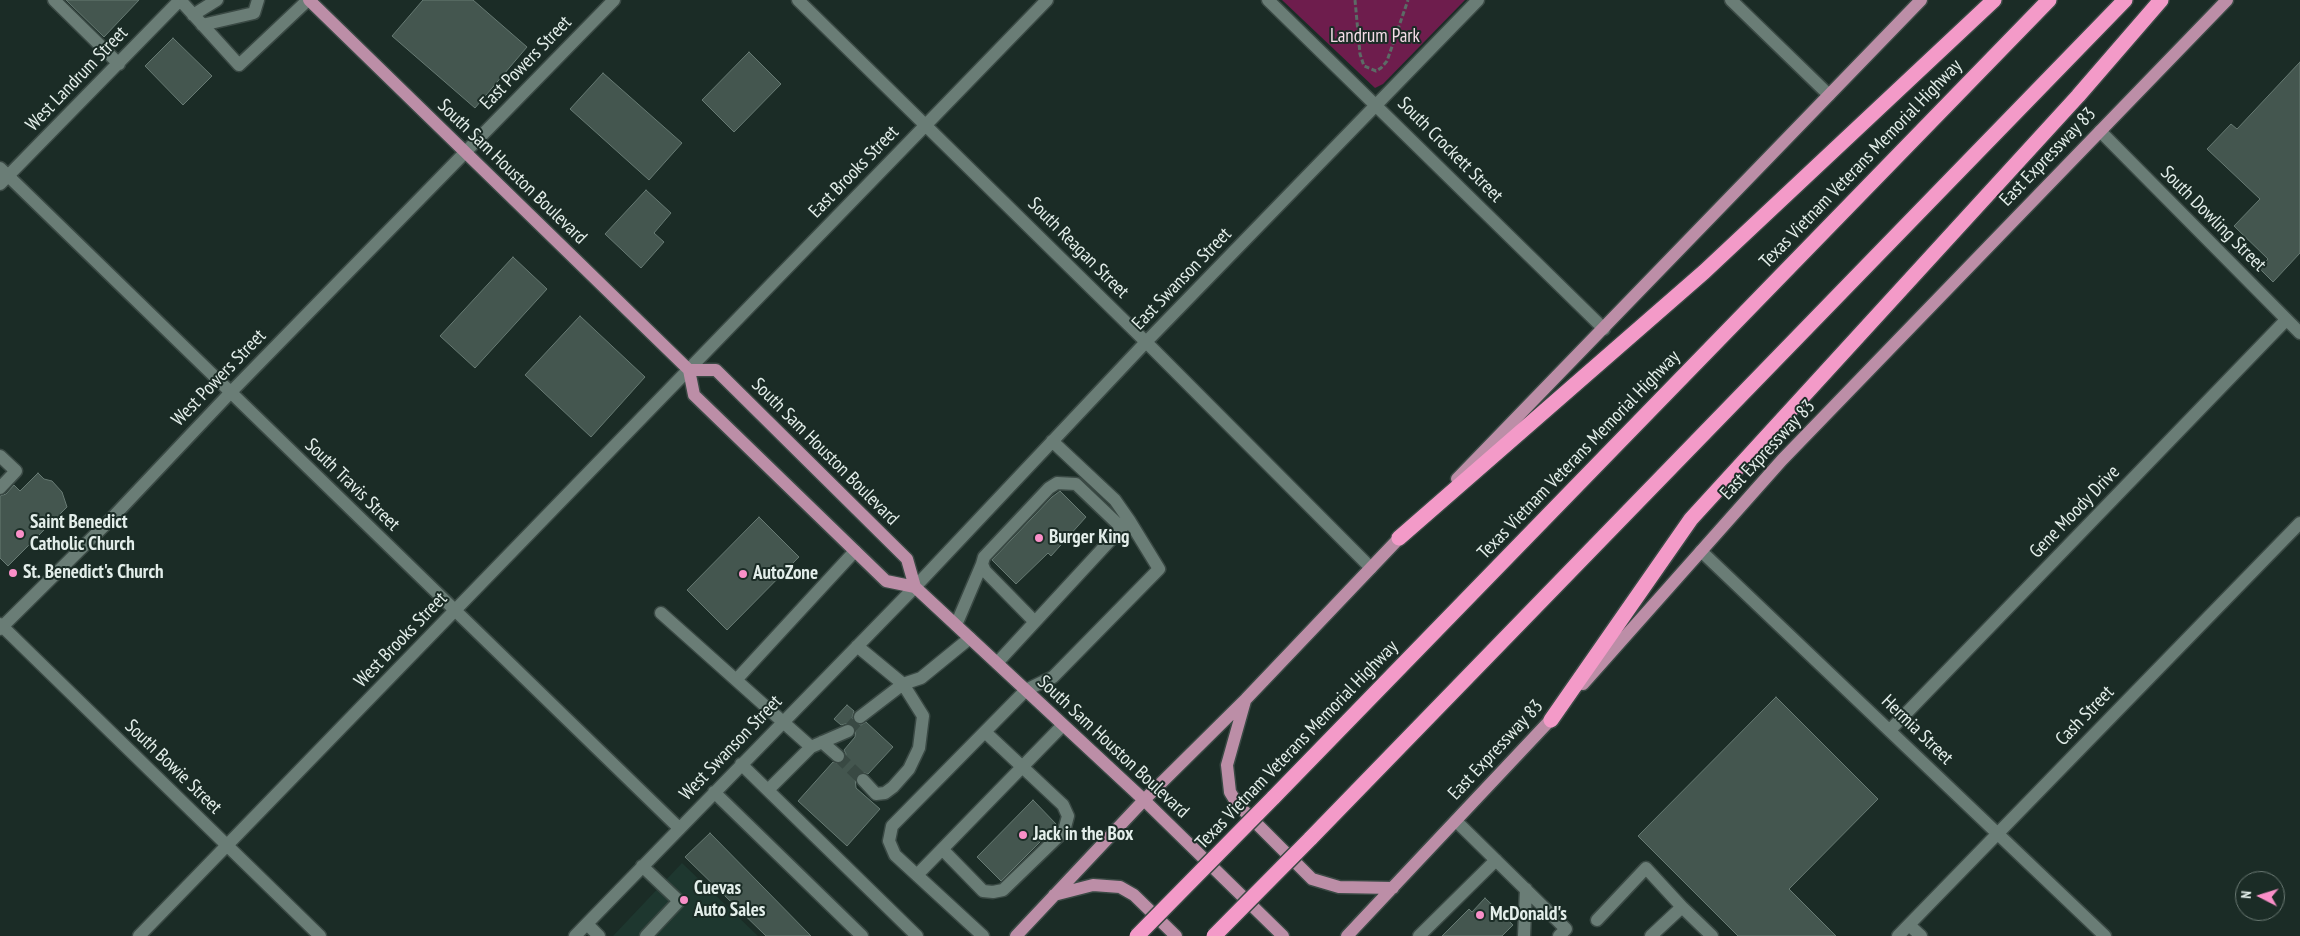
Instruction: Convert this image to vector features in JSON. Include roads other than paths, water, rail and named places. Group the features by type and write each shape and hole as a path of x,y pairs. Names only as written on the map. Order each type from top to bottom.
{"highway":[{"path":"1399,538 1704,272 1994,0"},
{"name":"Texas Vietnam Veterans Memorial Highway","path":"1137,936 2049,0"},
{"path":"1214,936 2125,0"},
{"path":"1551,720 1691,519 2071,104 2161,0"}],"main road":[{"name":"South Sam Houston Boulevard","path":"308,0 689,370 716,370 907,559 916,587 1144,800 1283,936"},
{"path":"1016,936 1144,800 1246,699 1399,538 1604,329 1921,0"},
{"name":"East Expressway 83","path":"1347,936 1551,720 1782,460 2227,0"},
{"path":"689,370 694,394 886,581 916,587"},
{"path":"1246,699 1227,764 1230,792 1238,805 1312,879 1339,887 1393,888"},
{"path":"1054,895 1093,884 1120,888 1134,895 1176,936"}],"street":[{"path":"54,0 119,64"},
{"path":"180,0 239,65 308,0"},
{"name":"West Landrum Street","path":"3,176 119,64 180,0"},
{"path":"193,15 217,0"},
{"path":"202,25 254,13 258,0"},
{"name":"East Powers Street","path":"465,152 614,0"},
{"name":"South Reagan Street","path":"798,0 1146,342 1371,568"},
{"name":"East Brooks Street","path":"689,370 1047,0"},
{"name":"South Crockett Street","path":"1268,0 1378,105 1604,329"},
{"name":"East Swanson Street","path":"916,587 1146,342 1478,0"},
{"path":"1730,0 1829,96"},
{"name":"South Dowling Street","path":"2100,131 2300,332"},
{"name":"West Powers Street","path":"1,627 111,519 231,392 465,152"},
{"name":"South Travis Street","path":"3,176 231,392 454,612 679,828"},
{"name":"Gene Moody Drive","path":"1890,730 2286,320"},
{"name":"West Brooks Street","path":"139,936 228,847 689,370"},
{"path":"983,936 895,855 889,841 892,826 1026,690 1054,677 1159,570 1125,524 1115,500 1052,441"},
{"path":"0,456 16,472 0,488"},
{"path":"956,625 984,557 1043,495 1058,483 1076,484 1125,524"},
{"name":"Cash Street","path":"1898,936 2300,523"},
{"path":"997,663 1125,524"},
{"path":"736,680 855,550"},
{"name":"Hermia Street","path":"1701,551 2105,936"},
{"path":"982,564 985,571 1034,622"},
{"name":"West Swanson Street","path":"575,936 916,587"},
{"path":"661,613 782,722 838,756"},
{"name":"South Bowie Street","path":"1,627 320,936"},
{"path":"860,717 904,684 921,678 970,638"},
{"path":"858,646 904,684 923,716 919,748 909,769 893,787 885,793 876,794 863,780"},
{"path":"917,875 1063,725"},
{"path":"768,790 817,745 848,731"},
{"path":"942,849 983,891 994,892 1003,890 1064,831 1068,816 1063,804 985,732"},
{"path":"741,764 918,936"},
{"path":"714,792 862,936"},
{"path":"1456,821 1566,928 1558,936"},
{"path":"1419,936 1496,860"},
{"path":"642,866 679,901 646,936"},
{"path":"1597,920 1646,868 1712,936"},
{"path":"1524,936 1526,889"},
{"path":"1651,936 1682,907"},
{"path":"586,924 599,936"},
{"path":"1909,925 1921,936"}],"tunnel":[{"path":"848,731 860,717"},
{"path":"838,756 863,780"}],"place":[{"name":"Saint Benedict Catholic Church","path":"20,534"},
{"name":"Burger King","path":"1039,538"},
{"name":"St. Benedict's Church","path":"13,573"},
{"name":"AutoZone","path":"743,574"},
{"name":"Jack in the Box","path":"1023,835"},
{"name":"Cuevas Auto Sales","path":"684,900"},
{"name":"McDonald's","path":"1480,915"}],"park label":[{"name":"Landrum Park","path":"1375,37"}]}
